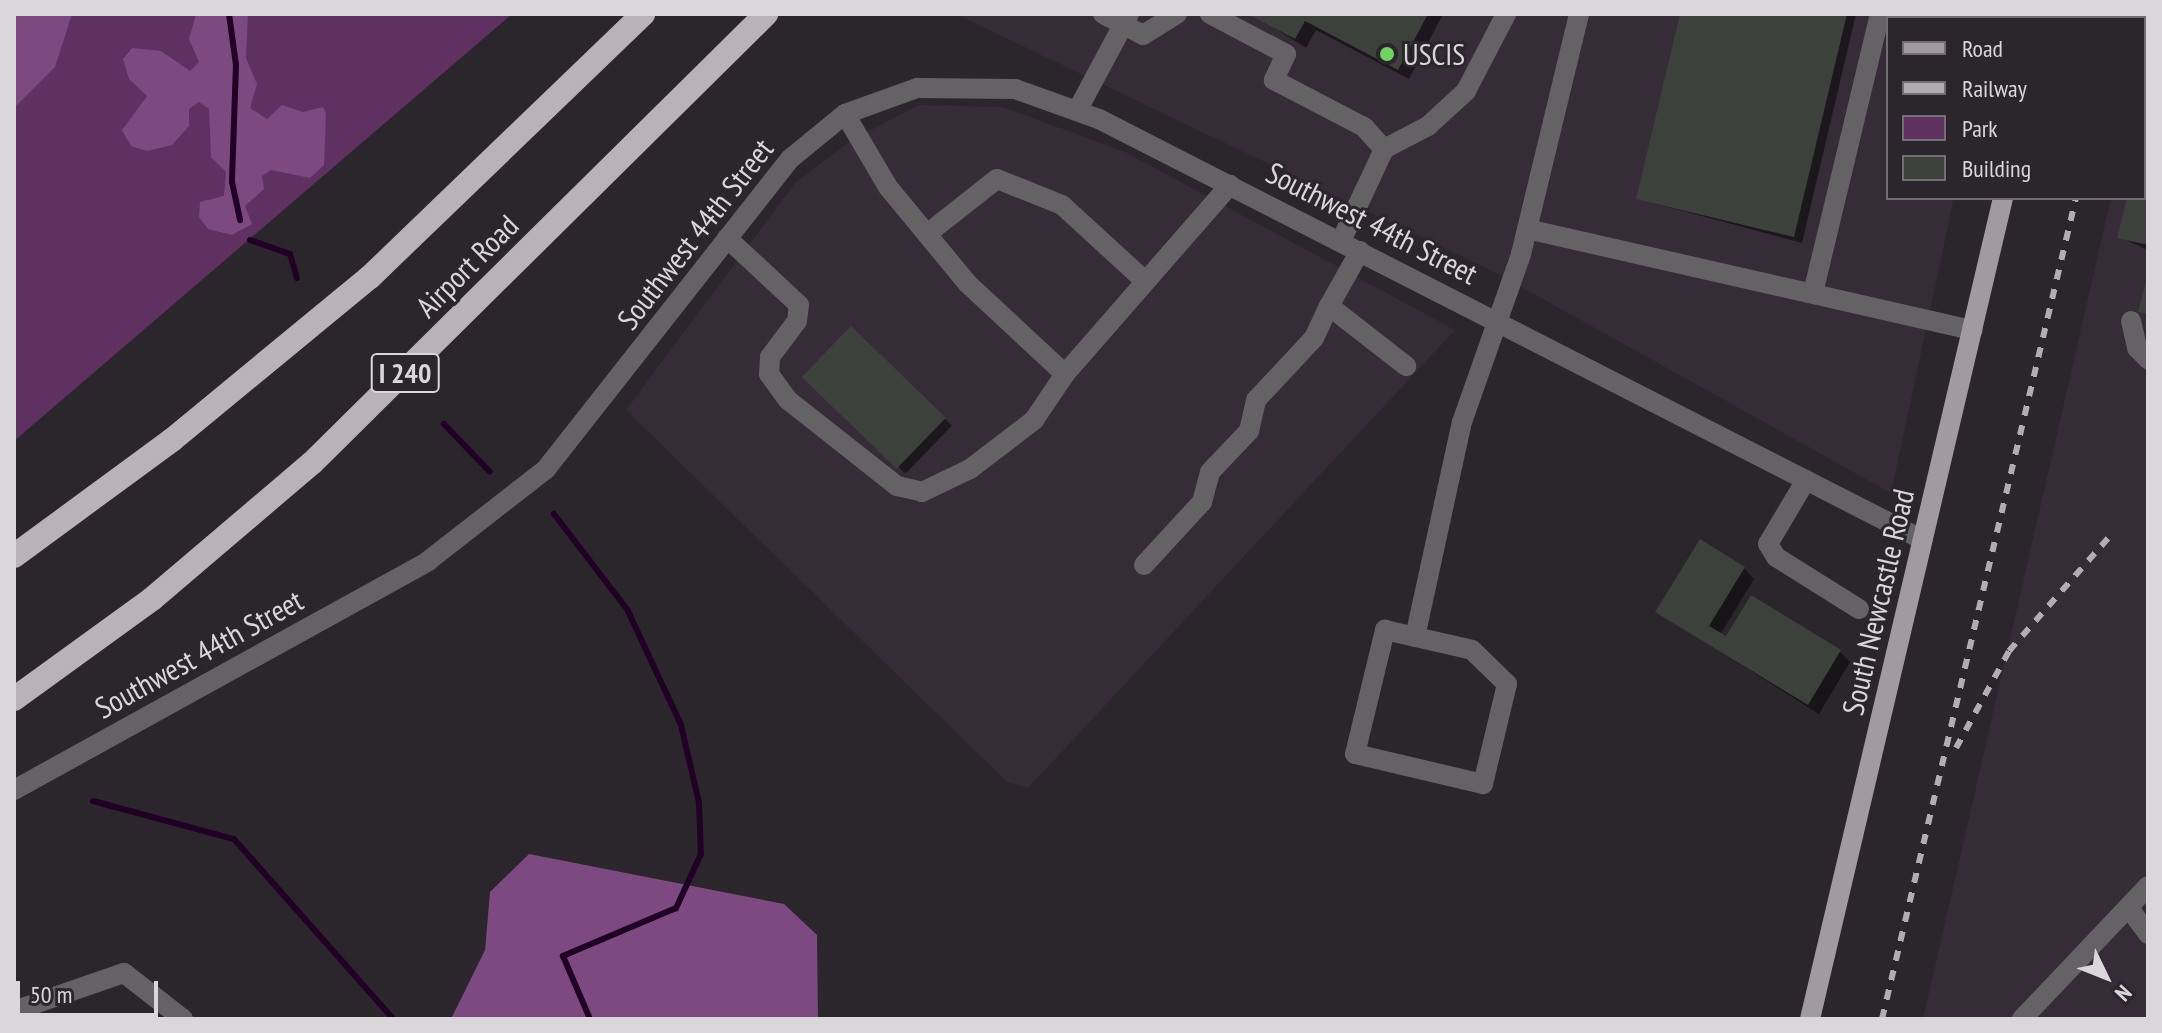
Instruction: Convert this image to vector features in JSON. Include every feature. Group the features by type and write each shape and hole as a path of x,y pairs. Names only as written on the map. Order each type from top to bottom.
{"highway":[{"name":"Airport Road","path":"14,556 172,440 347,296 643,14"},
{"name":"Airport Road","path":"14,699 152,599 312,463 766,14"}],"main road":[{"name":"South Newcastle Road","path":"1810,1019 2003,200"}],"street":[{"path":"1103,14 1126,19 1143,35 1177,14"},
{"path":"1210,14 1286,54 1274,80 1364,127 1384,149"},
{"path":"1341,241 1384,149 1428,126 1466,91 1506,14"},
{"path":"1415,637 1462,422 1499,322 1527,229 1579,14"},
{"path":"1813,293 1880,14"},
{"path":"1077,111 1126,19"},
{"name":"Southwest 44th Street","path":"14,790 428,561 546,469 790,159 845,114 917,88 964,83 1015,89 1077,111 1341,241 1923,540"},
{"path":"845,114 888,187 967,283 1065,374"},
{"path":"927,234 997,179 1062,205 1145,281"},
{"path":"727,238 799,305 797,321 770,357 769,374 788,400 897,486 922,492 970,469 1034,420 1065,374 1230,185"},
{"path":"1527,229 1973,330"},
{"path":"1144,565 1202,502 1210,472 1249,431 1256,400 1314,338 1360,251"},
{"path":"1329,306 1406,366"},
{"path":"2131,321 2137,348 2148,359"},
{"path":"1806,480 1768,544 1776,557 1859,609"},
{"path":"1385,630 1415,637 1472,650 1507,684 1483,784 1355,754 1385,630"},
{"path":"2022,1019 2148,886"},
{"path":"2128,907 2148,934"},
{"path":"14,1011 124,973 183,1019"}],"shaded area":[{"path":"14,14 72,14 55,67 14,108"},
{"path":"196,14 248,14 246,58 257,84 250,108 267,119 282,105 303,112 323,107 326,114 324,165 310,178 271,170 262,176 264,189 245,206 252,224 232,235 208,229 199,217 200,202 224,196 226,172 211,157 209,109 199,102 189,109 189,126 172,145 147,151 131,146 122,130 147,96 129,79 123,59 132,48 161,51 190,71 199,62 189,39"},
{"path":"956,14 1993,14 1886,16 1886,200 1954,200 1891,493 1500,275"},
{"path":"2148,35 2148,1019 1923,1019 2111,200 2146,200"},
{"path":"919,105 1003,107 1125,152 1455,330 1028,788 1007,782 626,410 795,183 852,140"},
{"path":"529,854 784,904 817,935 818,1019 451,1019 485,950 490,892"}],"green space":[{"path":"14,14 512,14 14,441"}],"building":[{"name":"USCIS","path":"1248,14 1428,14 1398,70 1305,21 1295,39"},
{"path":"1680,14 1847,14 1794,237 1636,199"},
{"path":"2148,120 2148,245 2117,238 2126,200 2146,200"},
{"path":"2148,278 2148,314 2138,312"},
{"path":"851,326 946,418 897,469 802,377"},
{"path":"1700,539 1745,567 1709,626 1726,636 1751,595 1841,650 1808,705 1655,612"}],"waterway":[{"path":"229,14 236,65 232,182 240,220"},
{"path":"250,240 290,254 297,278"},
{"path":"444,424 490,472"},
{"path":"554,514 627,609 681,725 699,803 701,854 676,908 563,956 590,1019"},
{"path":"93,801 234,839 393,1019"}],"railway":[{"path":"1882,1019 2076,200"},
{"path":"1956,748 2009,651 2110,536"}],"place":[{"name":"USCIS","path":"1387,54"}]}
